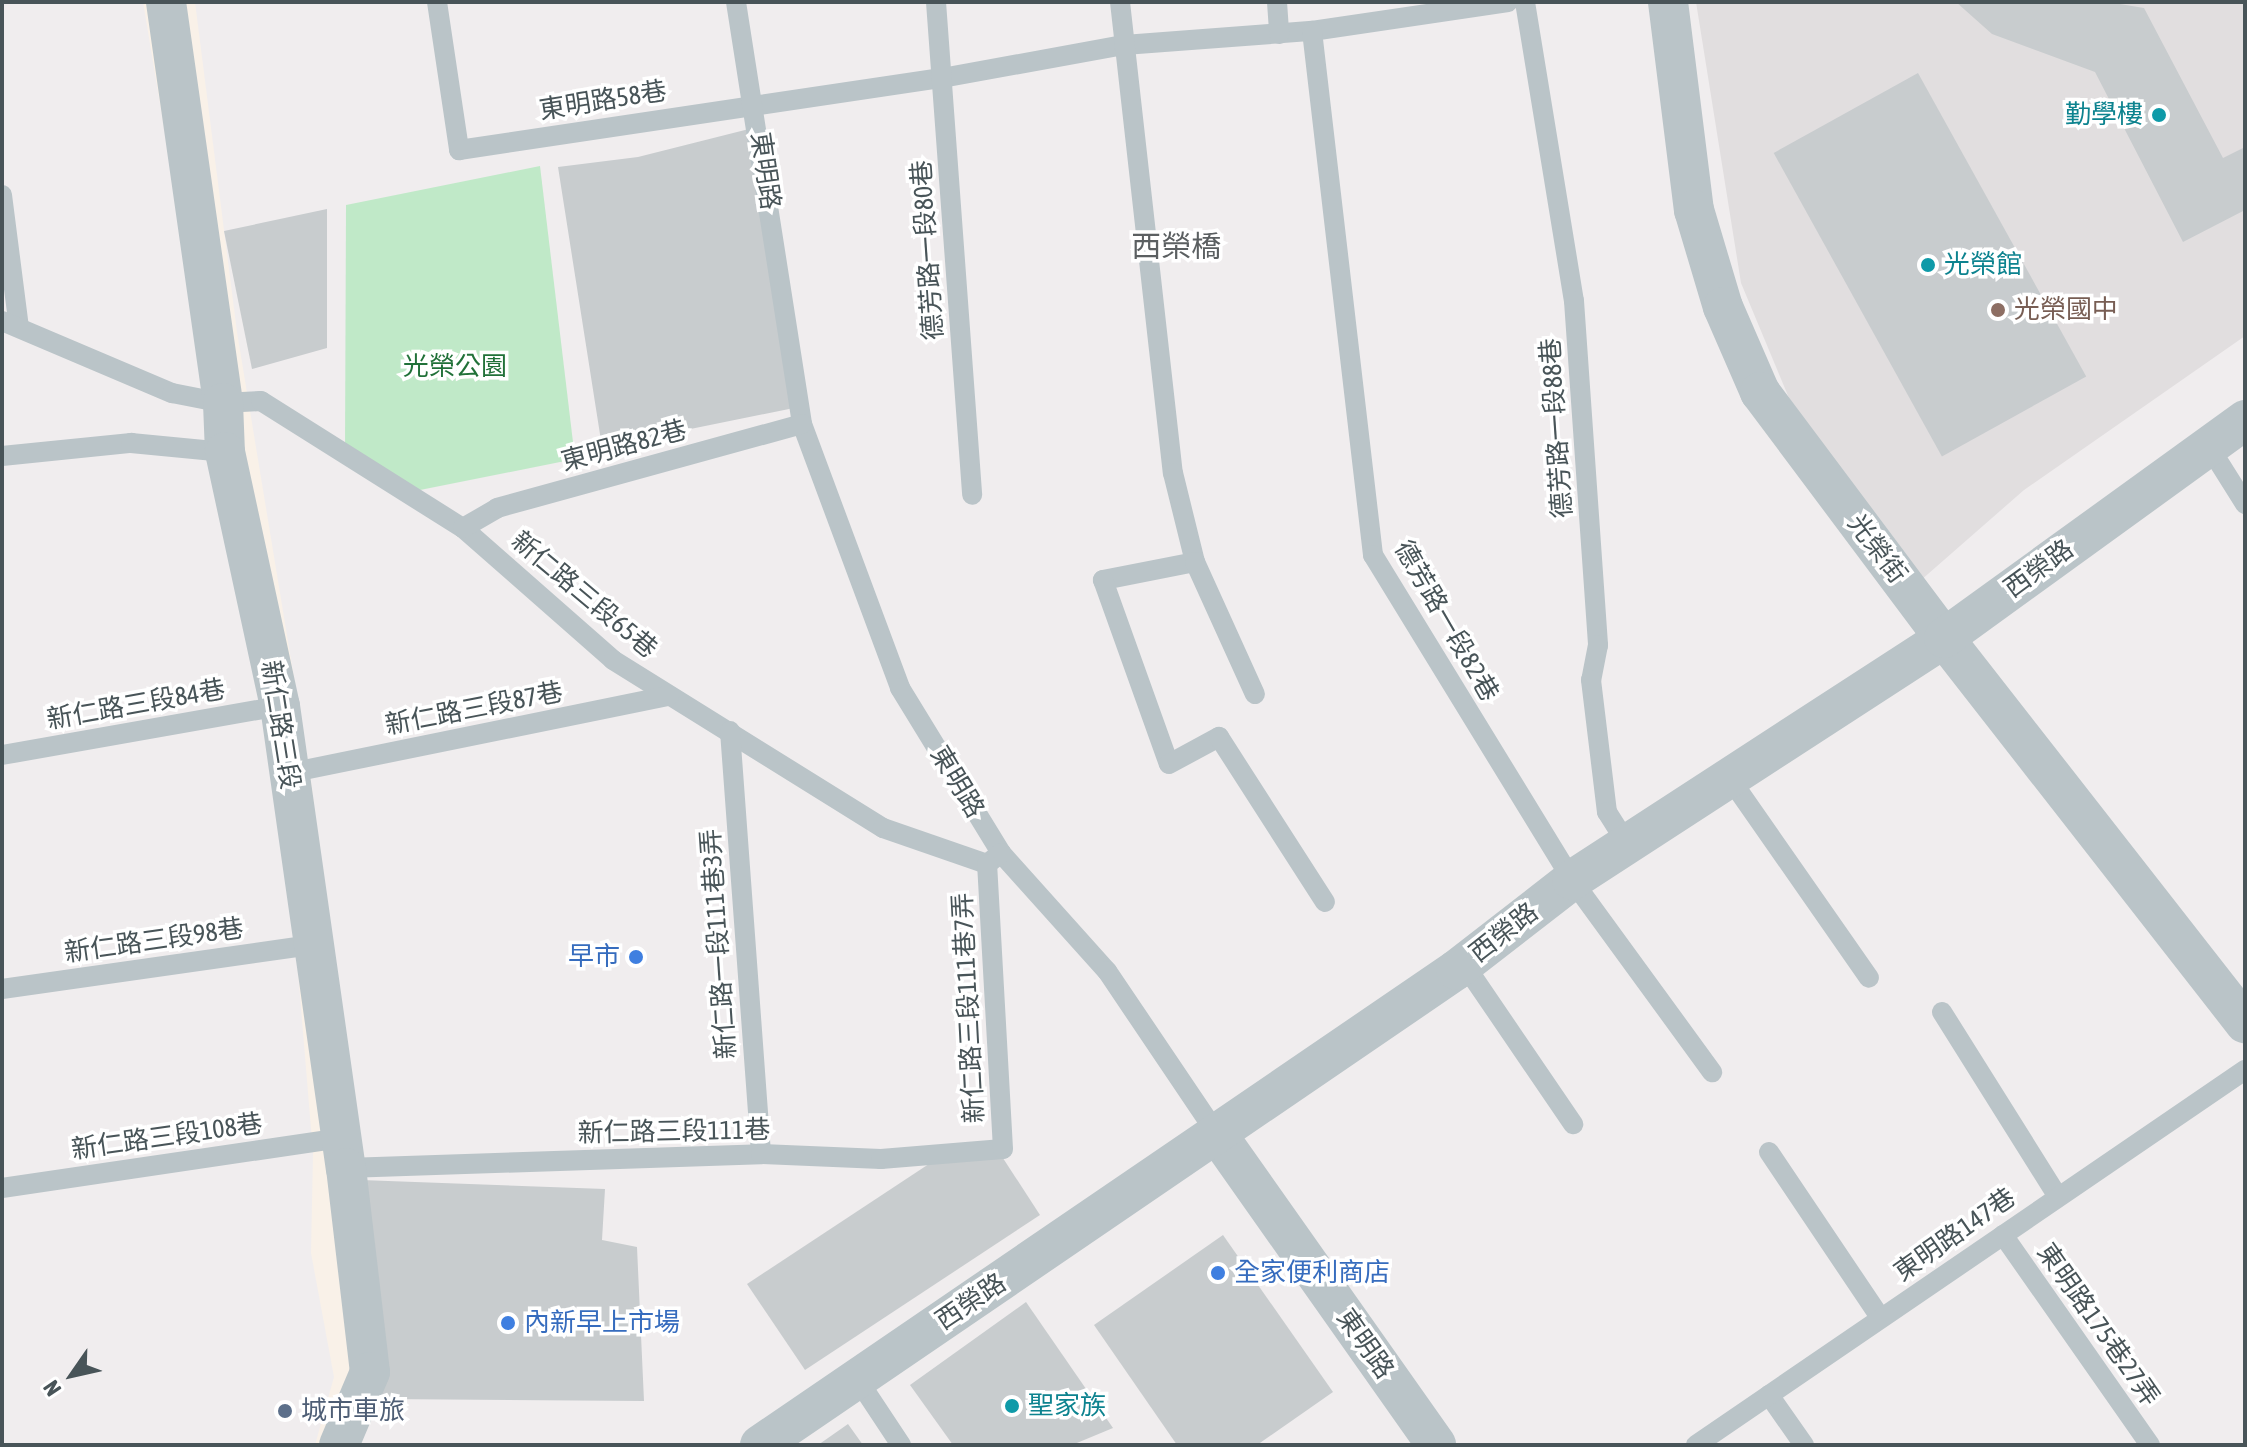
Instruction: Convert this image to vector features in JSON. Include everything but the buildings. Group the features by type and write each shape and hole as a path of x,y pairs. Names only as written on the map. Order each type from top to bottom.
{"street":[{"name":"新仁路三段","path":"166,2 223,403 225,452 280,706 343,1153 370,1372 339,1445"},
{"name":"光榮街","path":"1668,2 1694,210 1723,307 1760,392 1944,638 2245,1023"},
{"name":"西榮路","path":"760,1445 1464,964 1572,880 1629,847 1944,638 2245,420"},
{"name":"東明路","path":"1217,1134 1436,1445"}],"lane":[{"name":"東明路58巷","path":"437,2 459,150 942,78 1124,45 1312,31 1508,2"},
{"name":"東明路","path":"736,2 755,104 802,424 900,688 994,859 1107,971 1217,1134"},
{"name":"德芳路一段80巷","path":"936,2 972,495"},
{"path":"1120,2 1173,473 1195,562 1255,694"},
{"path":"1277,2 1279,34"},
{"name":"德芳路一段88巷","path":"1525,2 1574,301 1598,645 1591,680 1607,812 1629,847"},
{"name":"德芳路一段82巷","path":"1312,31 1373,555 1572,880 1712,1072"},
{"path":"2,195 10,324"},
{"name":"新仁路三段65巷","path":"10,324 172,393 223,403 261,401 463,528 613,660 669,696 883,828 994,859"},
{"name":"東明路82巷","path":"463,528 497,508 802,424"},
{"path":"2,456 131,443 225,452"},
{"path":"2208,445 2245,504"},
{"path":"1195,562 1103,580 1169,764 1219,737 1325,902"},
{"name":"新仁路三段87巷","path":"289,773 669,696"},
{"name":"新仁路三段84巷","path":"2,755 280,706"},
{"name":"新仁路一段111巷3弄","path":"730,731 761,1154"},
{"path":"1731,780 1869,978"},
{"name":"新仁路三段111巷7弄","path":"994,859 1003,1149"},
{"name":"新仁路三段98巷","path":"2,989 313,945"},
{"path":"1464,964 1573,1124"},
{"path":"1942,1012 2057,1195"},
{"name":"東明路147巷","path":"1696,1445 2057,1195 2245,1070"},
{"name":"新仁路三段111巷","path":"343,1153 761,1154 881,1159 1003,1149"},
{"path":"1769,1152 1880,1317"},
{"name":"新仁路三段108巷","path":"2,1188 343,1153"},
{"name":"東明路175巷27弄","path":"2003,1235 2150,1445"},
{"path":"858,1380 901,1445"},
{"path":"1769,1395 1804,1445"}],"shaded area":[{"path":"143,2 195,2 237,332 312,787 356,1260 354,1445 315,1445 334,1377 311,1253 313,1153 291,887"},
{"name":"光榮國中","path":"1696,2 2245,2 2245,336 2024,490 1920,581 1789,398 1741,283"}],"green space":[{"name":"光榮公園","path":"540,166 575,459 395,495 345,452 346,205"}],"place":[{"name":"勤學樓","path":"2159,115"},
{"name":"光榮館","path":"1928,265"},
{"name":"光榮國中","path":"1998,310"},
{"name":"早市","path":"636,957"},
{"name":"全家便利商店","path":"1218,1273"},
{"name":"內新早上市場","path":"508,1323"},
{"name":"聖家族","path":"1012,1406"},
{"name":"城市車旅","path":"285,1411"}],"district":[{"name":"西榮橋","path":"1176,246"}]}
